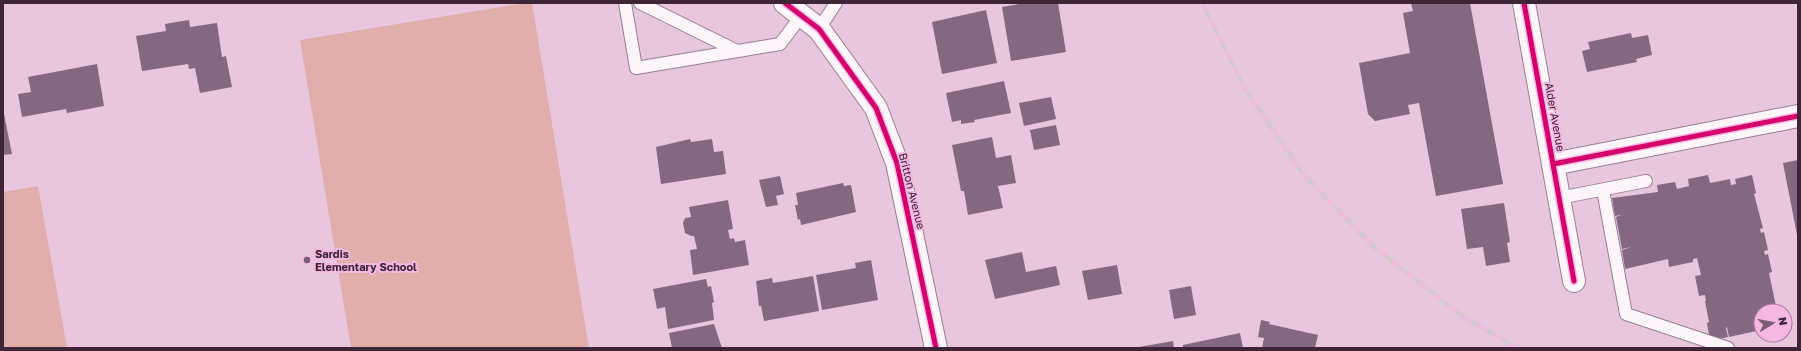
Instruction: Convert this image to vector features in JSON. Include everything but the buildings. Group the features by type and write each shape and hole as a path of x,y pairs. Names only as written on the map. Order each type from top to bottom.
{"street":[{"name":"Alder Avenue","path":"1524,3 1574,281"},
{"name":"Britton Avenue","path":"793,9 819,29 876,108 897,163 936,348"},
{"path":"1553,164 1798,116"}],"lane":[{"path":"625,3 636,68 780,44 793,9"},
{"path":"640,3 737,51"},
{"path":"819,29 836,3"},
{"path":"1559,198 1646,181"},
{"path":"1603,190 1626,314 1728,348"}],"shaded area":[{"path":"532,3 589,348 351,348 300,40"},
{"path":"38,186 67,348 3,348 3,192"}],"railway":[{"path":"1202,3 1244,87 1303,174 1374,247 1465,318 1517,348"}],"cycle path":[{"path":"785,3 819,29 876,108 897,163 936,348"},
{"path":"1524,3 1574,281"},
{"path":"1553,164 1798,116"}],"place":[{"name":"Sardis Elementary School","path":"307,260"}]}
